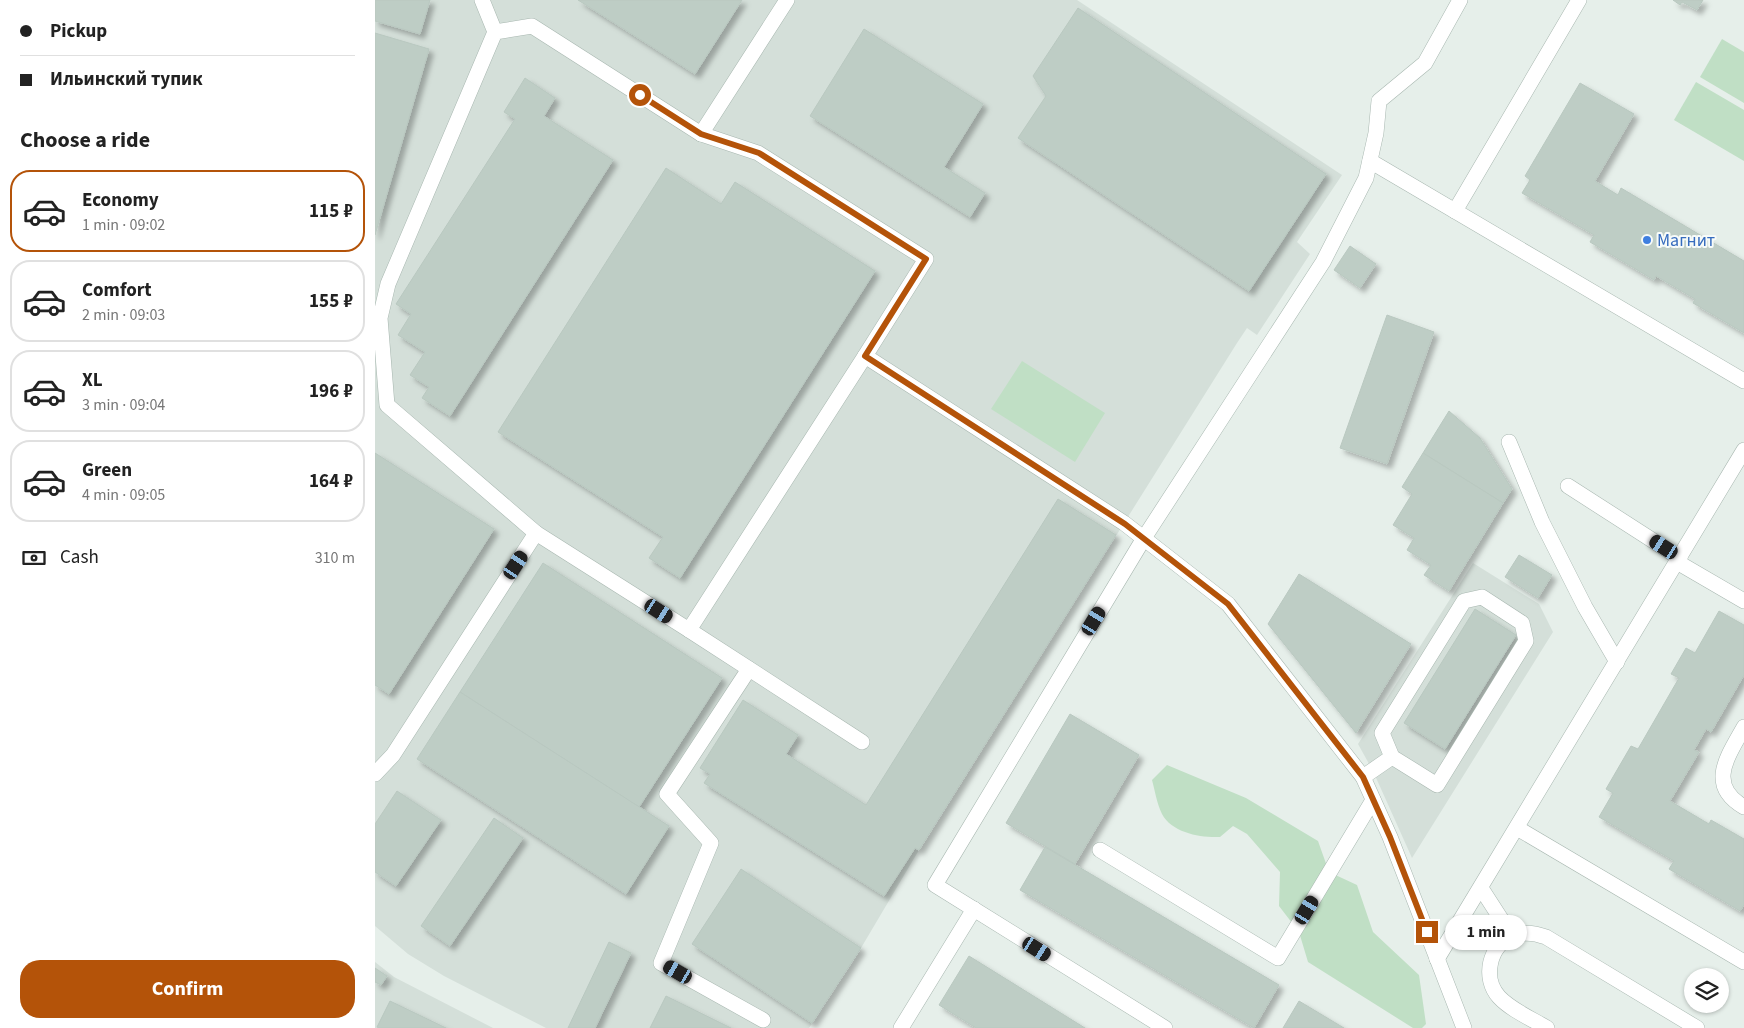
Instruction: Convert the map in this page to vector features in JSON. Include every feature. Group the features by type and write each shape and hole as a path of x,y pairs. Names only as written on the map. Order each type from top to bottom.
{"street":[{"path":"482,0 495,32 388,284 381,318 387,405 537,533 862,742"},
{"path":"701,134 787,0"},
{"path":"1165,1028 935,885 1144,538 1323,262 1366,178 1376,134 1379,101 1425,63 1460,0"},
{"path":"1455,211 1579,0"},
{"path":"495,32 532,26 701,134 759,153 926,259 689,630"},
{"path":"1369,161 1744,381"},
{"path":"865,356 1125,524 1228,604 1363,777 1390,837 1464,1028"},
{"path":"1509,442 1542,522 1585,607 1617,662"},
{"path":"1437,959 1744,450"},
{"path":"1568,486 1678,560 1744,601"},
{"path":"375,774 393,755 537,533"},
{"path":"1482,597 1522,622 1527,642 1437,785 1392,757 1382,733 1464,601 1482,597"},
{"path":"749,669 667,794 711,843 661,963 763,1020"},
{"path":"1744,727 1723,767 1722,780 1731,798 1744,807"},
{"path":"1363,777 1392,757"},
{"path":"1100,850 1278,958 1373,800"},
{"path":"1517,828 1744,962"},
{"path":"1481,888 1512,936"},
{"path":"901,1028 974,909"},
{"path":"1547,1028 1507,1004 1498,997 1492,986 1489,975 1492,957 1502,942 1512,936 1523,933 1535,933 1546,937 1697,1028"}],"shaded area":[{"path":"375,0 1077,0 1342,175 1297,242 1310,254 1257,335 1247,328 1237,343 919,850 861,948 809,1028 546,1028 444,976 408,954 375,926"},
{"path":"1473,563 1539,604 1553,632 1412,858 1373,771 1358,744"},
{"path":"375,962 394,977 493,1028 375,1028"}],"green space":[{"path":"1722,39 1744,52 1744,103 1700,77"},
{"path":"1696,82 1744,110 1744,161 1674,120"},
{"path":"1022,361 1105,413 1075,462 991,409"},
{"path":"1167,765 1246,798 1318,841 1329,872 1357,885 1373,932 1419,975 1426,1024 1422,1028 1413,1028 1308,962 1299,932 1279,906 1280,872 1247,834 1233,826 1220,837 1196,835 1180,830 1167,820 1159,806 1152,780"}],"building":[{"path":"375,0 430,0 420,34 375,21"},
{"path":"578,0 742,0 695,74"},
{"path":"1673,0 1703,0 1697,10 1682,2 1680,5"},
{"path":"1078,8 1326,174 1249,291 1018,138 1046,96 1033,76"},
{"path":"864,29 983,104 944,167 985,193 970,217 810,116"},
{"path":"375,33 429,49 375,235"},
{"path":"525,78 555,98 544,116 613,160 450,416 422,398 429,387 410,375 425,352 398,335 411,314 396,304 515,119 504,112"},
{"path":"1580,83 1634,114 1595,181 1618,195 1621,188 1744,261 1744,333 1693,303 1695,299 1656,276 1654,280 1590,242 1594,235 1522,193 1530,180 1525,176"},
{"path":"666,168 721,204 735,182 875,271 680,578 649,558 663,537 498,432"},
{"path":"1350,246 1376,264 1360,288 1334,270"},
{"path":"1387,315 1434,332 1387,464 1340,448"},
{"path":"1449,411 1480,438 1512,489 1503,503 1423,453"},
{"path":"375,453 494,529 389,694 375,685"},
{"path":"1423,453 1503,503 1449,591 1424,575 1431,565 1407,550 1414,538 1393,525 1412,494 1402,487"},
{"path":"1058,499 1116,535 919,850 915,848 884,896 704,783 710,774 700,768 743,700 798,735 786,754 866,805"},
{"path":"1519,555 1552,575 1538,598 1505,577"},
{"path":"543,563 722,678 639,807 460,692"},
{"path":"1299,574 1411,644 1356,733 1268,624"},
{"path":"1475,609 1516,635 1445,749 1404,723"},
{"path":"1719,611 1744,625 1744,675 1711,732 1706,729 1694,750 1699,752 1670,801 1709,824 1711,820 1744,839 1744,905 1740,911 1669,869 1674,861 1599,817 1613,793 1606,789 1631,746 1638,749 1679,678 1671,674 1686,648 1695,653"},
{"path":"460,692 669,826 626,894 417,759"},
{"path":"1070,714 1139,755 1075,864 1006,823"},
{"path":"397,791 441,820 396,886 375,872 375,824"},
{"path":"494,818 523,838 450,946 421,926"},
{"path":"1045,847 1279,985 1254,1028 1020,890"},
{"path":"741,869 861,948 812,1023 692,944"},
{"path":"609,942 631,953 595,1028 568,1028"},
{"path":"969,956 1085,1028 976,1028 939,1005"},
{"path":"375,968 387,976 381,985 375,982"},
{"path":"666,996 731,1028 650,1028"},
{"path":"390,1001 446,1028 379,1028 377,1027"},
{"path":"1299,1001 1344,1028 1283,1028"}],"place":[{"name":"Магнит","path":"1647,240"}],"route":[{"path":"640,95 701,134 759,153 926,259 865,356 1125,524 1228,604 1363,777 1390,837 1427,932"}]}
